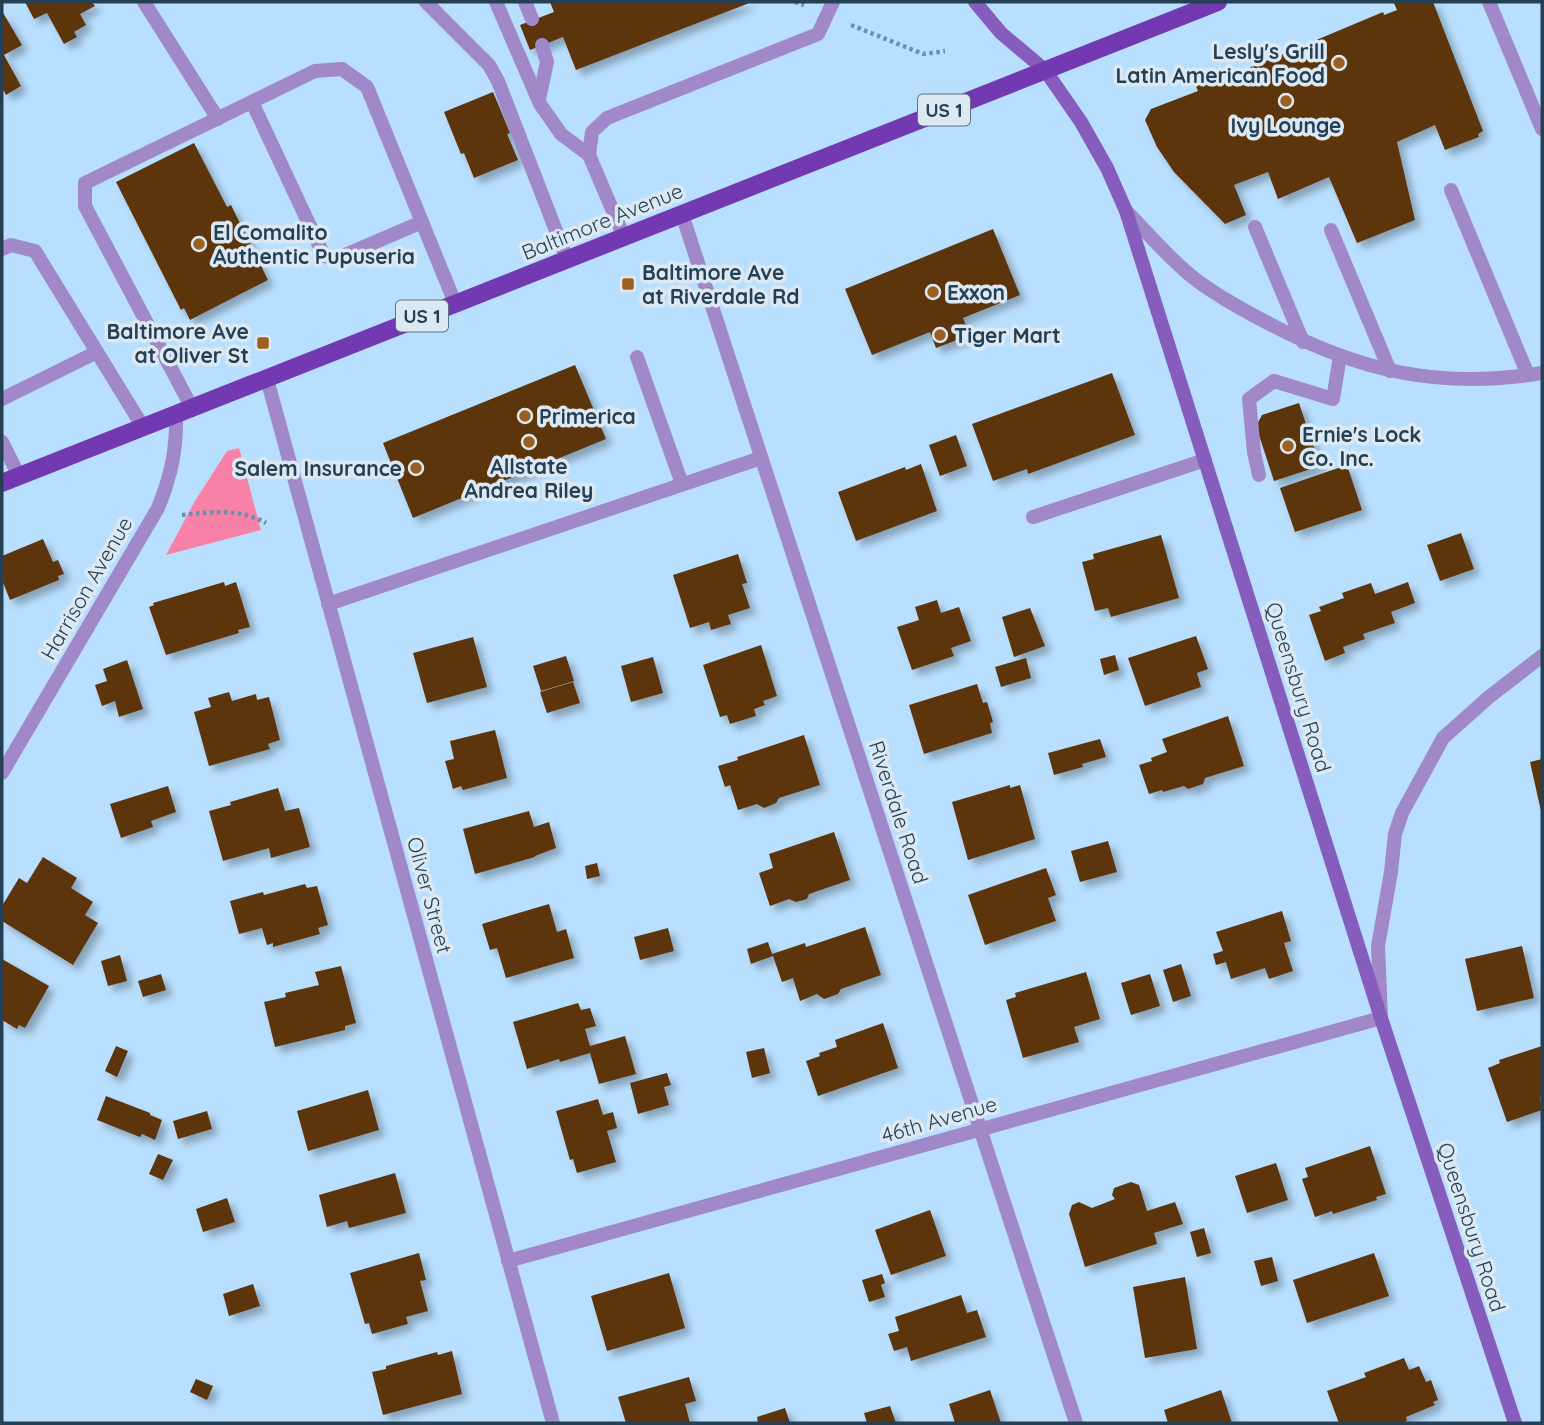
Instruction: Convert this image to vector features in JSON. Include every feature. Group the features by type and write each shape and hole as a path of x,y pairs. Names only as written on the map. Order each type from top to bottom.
{"main road":[{"name":"Baltimore Avenue","path":"10,479 1218,2"}],"street":[{"path":"144,2 218,119"},
{"path":"426,2 489,65 498,80 567,259"},
{"path":"496,2 540,104 561,134 589,155 624,237"},
{"path":"525,2 532,19"},
{"path":"589,155 593,132 607,118 818,34 833,2"},
{"name":"Queensbury Road","path":"975,2 1001,33 1045,70 1101,157 1126,211 1381,1018 1515,1423"},
{"path":"1489,2 1542,129"},
{"path":"540,104 538,96 547,62 542,45"},
{"path":"184,411 85,206 85,183 314,71 342,69 368,87 455,303"},
{"path":"252,102 324,256 336,259 422,222"},
{"path":"1126,211 1190,275 1245,311 1303,342 1390,371 1462,380 1509,379 1535,374 1451,190"},
{"name":"Riverdale Road","path":"682,214 1076,1423"},
{"path":"1255,227 1303,342"},
{"path":"1331,230 1390,371"},
{"path":"2,249 11,245 36,251 143,427"},
{"path":"2,398 97,352"},
{"path":"1259,475 1249,399 1274,382 1333,398 1340,356"},
{"path":"637,357 682,484"},
{"name":"Oliver Street","path":"267,379 553,1423"},
{"name":"Harrison Avenue","path":"2,773 150,522 174,462 184,411"},
{"path":"2,442 10,479"},
{"path":"328,604 761,458"},
{"path":"1033,517 1205,460"},
{"path":"1381,1018 1377,946 1395,834 1402,813 1443,738 1489,697 1542,656"},
{"name":"46th Avenue","path":"508,1261 1381,1018"}],"path":[{"path":"911,50 923,54 945,51"},
{"path":"150,522 218,511 251,515 266,523"}],"shaded area":[{"path":"239,448 261,530 166,555 195,501 227,451"}],"building":[{"path":"25,2 92,2 95,6 80,14 86,25 74,32 77,37 64,44 47,13 34,19"},
{"path":"550,2 752,2 576,70 563,37 530,50 520,25 554,12"},
{"path":"1433,2 1483,131 1478,134 1479,137 1445,150 1435,125 1397,142 1415,220 1357,243 1329,177 1278,199 1268,172 1234,185 1246,215 1225,224 1174,172 1157,147 1145,120 1151,109 1198,91 1196,86 1226,72 1228,77 1383,12 1384,15 1397,10 1394,3"},
{"path":"2,11 22,45 4,55 21,86 6,95 2,88"},
{"path":"493,92 518,160 474,178 444,112"},
{"name":"El Comalito Authentic Pupuseria","path":"194,143 227,207 231,205 268,280 190,320 184,308 181,310 116,182"},
{"name":"Exxon","path":"993,229 1020,295 963,318 970,335 936,348 930,332 872,355 845,289"},
{"path":"575,365 606,439 413,518 383,443"},
{"path":"1112,373 1135,435 1028,474 1027,469 993,481 972,424"},
{"name":"Ernie's Lock Co. Inc.","path":"1299,403 1320,466 1274,481 1256,426 1262,415"},
{"path":"956,435 967,466 940,476 929,445"},
{"path":"921,464 937,511 856,541 838,492 905,467 906,470"},
{"path":"1347,465 1362,510 1295,532 1280,488"},
{"path":"1461,533 1474,569 1440,581 1427,545"},
{"path":"1161,535 1179,598 1111,617 1108,608 1095,611 1082,562 1094,559 1093,554"},
{"path":"43,539 53,562 58,560 64,574 58,576 59,580 10,600 2,580 2,556"},
{"path":"738,554 747,583 742,584 750,608 728,615 731,624 711,630 709,622 690,628 673,575"},
{"path":"224,582 225,586 236,582 250,627 238,630 239,633 166,655 149,607 154,605 153,603"},
{"path":"1408,582 1415,603 1391,612 1395,623 1363,634 1365,639 1343,647 1345,653 1325,661 1309,615 1321,611 1319,607 1344,598 1342,593 1371,583 1375,594"},
{"path":"937,600 941,613 959,607 971,641 951,648 954,656 912,670 897,627 919,620 915,607"},
{"path":"1030,608 1045,646 1014,657 1002,617"},
{"path":"1196,636 1208,669 1197,673 1201,687 1145,706 1128,658"},
{"path":"473,637 487,687 427,703 413,653"},
{"path":"761,645 777,696 763,701 765,705 754,709 756,716 730,724 727,715 720,717 703,665"},
{"path":"1115,655 1119,670 1104,675 1100,659"},
{"path":"566,656 574,681 541,691 533,666"},
{"path":"653,657 663,693 631,702 621,666"},
{"path":"1026,658 1031,678 1001,687 995,667"},
{"path":"127,660 143,709 119,717 115,701 102,706 95,685 107,681 103,669"},
{"path":"573,682 580,703 547,713 540,692"},
{"path":"977,684 983,703 987,702 993,722 990,723 992,733 924,754 909,705"},
{"path":"229,692 232,701 256,694 257,700 269,697 280,740 268,744 270,749 209,766 194,712 211,707 208,698"},
{"path":"1228,716 1244,766 1205,778 1203,784 1188,789 1184,786 1149,794 1139,765 1167,752 1162,739"},
{"path":"495,730 507,778 463,790 461,786 453,789 445,761 454,759 450,741"},
{"path":"804,735 820,785 779,798 776,803 764,808 757,804 738,810 730,785 725,787 718,766"},
{"path":"1100,739 1106,757 1054,775 1048,753"},
{"path":"1542,759 1542,811 1541,811 1530,762"},
{"path":"1010,785 1010,788 1020,785 1035,839 968,860 952,802"},
{"path":"168,786 176,812 151,821 153,827 121,838 110,804"},
{"path":"278,788 285,811 299,808 310,847 271,858 269,848 223,861 209,811"},
{"path":"529,811 534,827 549,822 556,848 535,857 475,874 463,829"},
{"path":"834,832 850,880 809,894 807,899 796,902 789,899 770,906 759,873 773,868 769,854"},
{"path":"1108,841 1117,872 1080,882 1071,851"},
{"path":"43,857 77,878 71,888 93,902 85,915 98,923 73,965 2,921 2,906 19,878 27,883"},
{"path":"597,863 600,876 587,879 585,866"},
{"path":"1046,868 1056,895 1048,898 1056,921 985,945 968,895"},
{"path":"305,884 307,888 317,886 328,925 318,928 320,934 273,947 273,943 267,945 262,928 239,934 230,901"},
{"path":"549,904 557,932 566,929 574,958 506,978 497,948 490,950 482,924"},
{"path":"1282,911 1291,941 1284,943 1293,971 1269,979 1265,968 1231,979 1226,962 1216,965 1213,954 1223,951 1216,932"},
{"path":"865,927 881,975 841,989 838,994 824,999 817,994 800,1001 793,978 782,982 773,956 751,964 747,949 768,942 772,954 805,943 806,947"},
{"path":"668,928 674,951 640,960 634,937"},
{"path":"1522,946 1534,998 1477,1011 1465,959"},
{"path":"120,955 127,981 108,986 101,961"},
{"path":"2,959 49,986 25,1028 19,1025 17,1029 2,1020"},
{"path":"1181,964 1191,996 1173,1002 1163,970"},
{"path":"341,966 356,1023 345,1026 345,1030 275,1047 264,1002 286,997 285,993 319,985 315,972"},
{"path":"1086,972 1100,1019 1074,1027 1079,1042 1023,1058 1006,1000 1016,997 1015,993"},
{"path":"161,974 166,990 143,997 138,981"},
{"path":"1150,974 1160,1006 1131,1015 1121,983"},
{"path":"578,1003 581,1010 590,1008 596,1026 585,1029 590,1046 625,1036 636,1074 599,1084 590,1053 527,1069 513,1022"},
{"path":"883,1023 898,1068 818,1096 806,1061 837,1047 835,1040"},
{"path":"116,1046 128,1051 117,1077 105,1071"},
{"path":"1542,1046 1542,1110 1507,1122 1488,1068 1500,1063 1499,1060"},
{"path":"764,1048 770,1073 752,1078 746,1052"},
{"path":"667,1073 671,1085 664,1087 669,1105 638,1114 630,1083"},
{"path":"368,1090 379,1130 308,1151 297,1111"},
{"path":"106,1096 162,1120 155,1140 97,1120"},
{"path":"598,1099 603,1115 613,1112 617,1128 607,1131 616,1162 577,1173 573,1159 570,1160 556,1111"},
{"path":"207,1111 212,1129 178,1139 173,1121"},
{"path":"1370,1146 1386,1194 1376,1197 1377,1200 1315,1217 1302,1179 1308,1177 1305,1168"},
{"path":"158,1154 173,1160 163,1180 149,1174"},
{"path":"1276,1163 1288,1200 1247,1213 1235,1176"},
{"path":"395,1173 406,1213 349,1228 347,1221 327,1227 319,1195"},
{"path":"1131,1182 1139,1185 1147,1211 1175,1202 1183,1224 1154,1233 1157,1244 1085,1267 1069,1214 1072,1205 1079,1202 1092,1208 1115,1199 1112,1195 1114,1188"},
{"path":"227,1198 235,1222 203,1232 196,1209"},
{"path":"930,1210 946,1256 891,1275 875,1230"},
{"path":"1204,1228 1211,1253 1197,1257 1190,1232"},
{"path":"419,1253 426,1280 420,1281 428,1311 406,1317 408,1324 372,1334 369,1323 365,1324 350,1273"},
{"path":"1374,1253 1389,1296 1307,1323 1293,1280"},
{"path":"1272,1257 1278,1281 1261,1286 1254,1261"},
{"path":"669,1273 685,1328 607,1351 591,1296"},
{"path":"882,1274 885,1283 881,1285 885,1297 869,1302 862,1280"},
{"path":"1185,1277 1197,1349 1145,1358 1133,1287"},
{"path":"253,1284 260,1306 229,1316 223,1294"},
{"path":"961,1295 967,1313 977,1310 986,1337 911,1361 907,1347 894,1351 888,1334 899,1331 895,1317"},
{"path":"452,1351 462,1394 383,1415 372,1372 437,1352 438,1355"},
{"path":"1404,1358 1409,1370 1419,1366 1426,1382 1431,1380 1438,1400 1433,1402 1435,1405 1406,1417 1407,1421 1401,1423 1339,1423 1327,1391 1366,1377 1364,1373"},
{"path":"689,1377 696,1401 685,1404 690,1423 626,1423 618,1397"},
{"path":"196,1379 213,1386 207,1400 190,1392"},
{"path":"990,1390 1001,1423 955,1423 949,1404"},
{"path":"1221,1390 1232,1423 1168,1423 1164,1410"},
{"path":"890,1406 896,1423 867,1423 864,1413"},
{"path":"785,1408 790,1423 758,1423 757,1417"}],"place":[{"name":"Lesly's Grill Latin American Food","path":"1339,63"},
{"name":"Ivy Lounge","path":"1286,101"},
{"name":"El Comalito Authentic Pupuseria","path":"199,244"},
{"name":"Baltimore Ave at Riverdale Rd","path":"628,284"},
{"name":"Exxon","path":"933,292"},
{"name":"Tiger Mart","path":"940,335"},
{"name":"Baltimore Ave at Oliver St","path":"263,343"},
{"name":"Primerica","path":"525,416"},
{"name":"Allstate Andrea Riley","path":"529,442"},
{"name":"Ernie's Lock Co. Inc.","path":"1288,446"},
{"name":"Salem Insurance","path":"416,468"}]}
